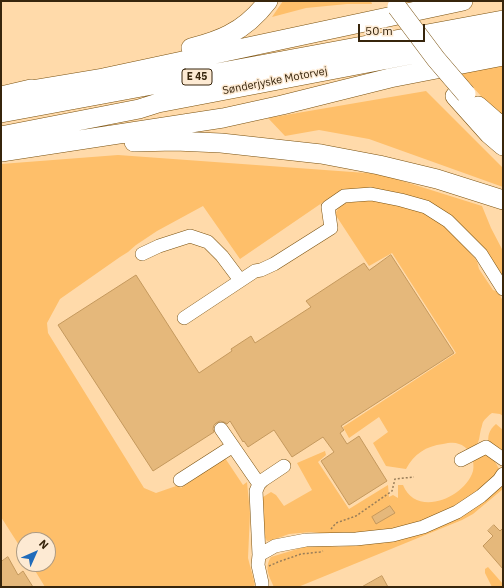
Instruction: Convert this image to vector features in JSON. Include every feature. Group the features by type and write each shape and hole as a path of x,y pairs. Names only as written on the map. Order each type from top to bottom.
{"highway":[{"path":"1,96 198,46 230,34 246,23 262,9 268,1"},
{"path":"19,92 103,78 463,1"},
{"path":"395,4 423,55 460,95 489,134 503,146"},
{"name":"Sønderjyske Motorvej","path":"1,113 503,20"},
{"name":"Sønderjyske Motorvej","path":"1,136 139,109 158,103 503,37"},
{"path":"1,152 223,118 390,78 503,56"},
{"path":"460,95 503,127"},
{"path":"39,147 175,141 221,143 306,152 379,165 438,179 503,200"}],"lane":[{"path":"184,318 240,280 255,271 274,264 332,228 328,207 344,196 371,194 426,207 448,221 481,254 503,289"},
{"path":"142,254 159,246 190,236 208,242 222,256 240,280"},
{"path":"221,429 259,484"},
{"path":"180,480 233,446"},
{"path":"461,460 486,447 503,459"},
{"path":"262,587 259,561 256,492 259,484 263,480 284,466"},
{"path":"259,561 275,546 306,540 356,539 393,535 423,527 457,512 481,496 499,480 503,474"}],"path":[{"path":"259,561 268,566 301,554 320,552 327,549 329,531 336,523 356,516 392,491 396,479 414,477"}],"shaded area":[{"path":"283,1 371,1 372,4 347,4 306,8 272,17"},
{"path":"503,63 503,120 459,72"},
{"path":"426,91 503,168 503,187 369,139 319,130 285,136 268,118"},
{"path":"118,155 380,174 482,206 503,251 503,279 441,210 348,192 335,194 240,259 203,206 157,231 136,245 60,299 47,323 48,333 144,488 156,493 179,485 181,488 225,458 243,485 247,482 250,513 248,558 255,585 252,587 45,587 36,572 56,572 56,532 16,532 16,540 1,517 1,164"},
{"path":"360,201 384,201 413,207 436,219 459,240 477,261 479,269 493,290 498,292 503,301 503,416 492,413 487,417 483,423 476,446 469,451 462,445 455,443 437,445 426,449 417,455 406,469 386,466 373,443 388,432 379,417 349,438 343,427 456,353 392,253 369,266 335,214 341,204"},
{"path":"496,424 503,430 503,454 489,445 489,433"},
{"path":"325,451 326,455 318,462 349,509 388,485 389,497 393,495 398,498 398,485 403,485 409,495 418,501 429,502 451,496 461,489 468,481 473,471 473,458 481,455 491,457 499,469 497,476 467,499 423,522 391,531 338,535 311,532 289,534 267,541 263,534 263,497 271,492 276,495 284,506 312,490 297,463"},
{"path":"503,482 503,489 473,514 462,520 298,587 274,587 270,579 268,565 271,557 304,547 339,547 389,542 415,535"},
{"path":"488,567 503,584 503,587 492,587 485,573 485,569"}],"building":[{"path":"391,255 454,353 341,426 344,430 340,433 347,444 359,436 387,481 349,505 321,461 334,452 323,437 292,457 274,430 248,447 244,441 243,442 230,421 227,424 220,421 214,425 214,432 153,471 58,325 136,275 199,373 232,351 231,349 251,336 255,343 311,307 306,301 364,263 369,270"},
{"path":"390,506 395,513 376,524 372,517"},
{"path":"494,525 500,531 503,528 503,569 483,546 493,536 488,531"},
{"path":"8,557 18,575 24,572 33,587 1,587 1,562"},
{"path":"382,576 388,587 362,587"}]}
